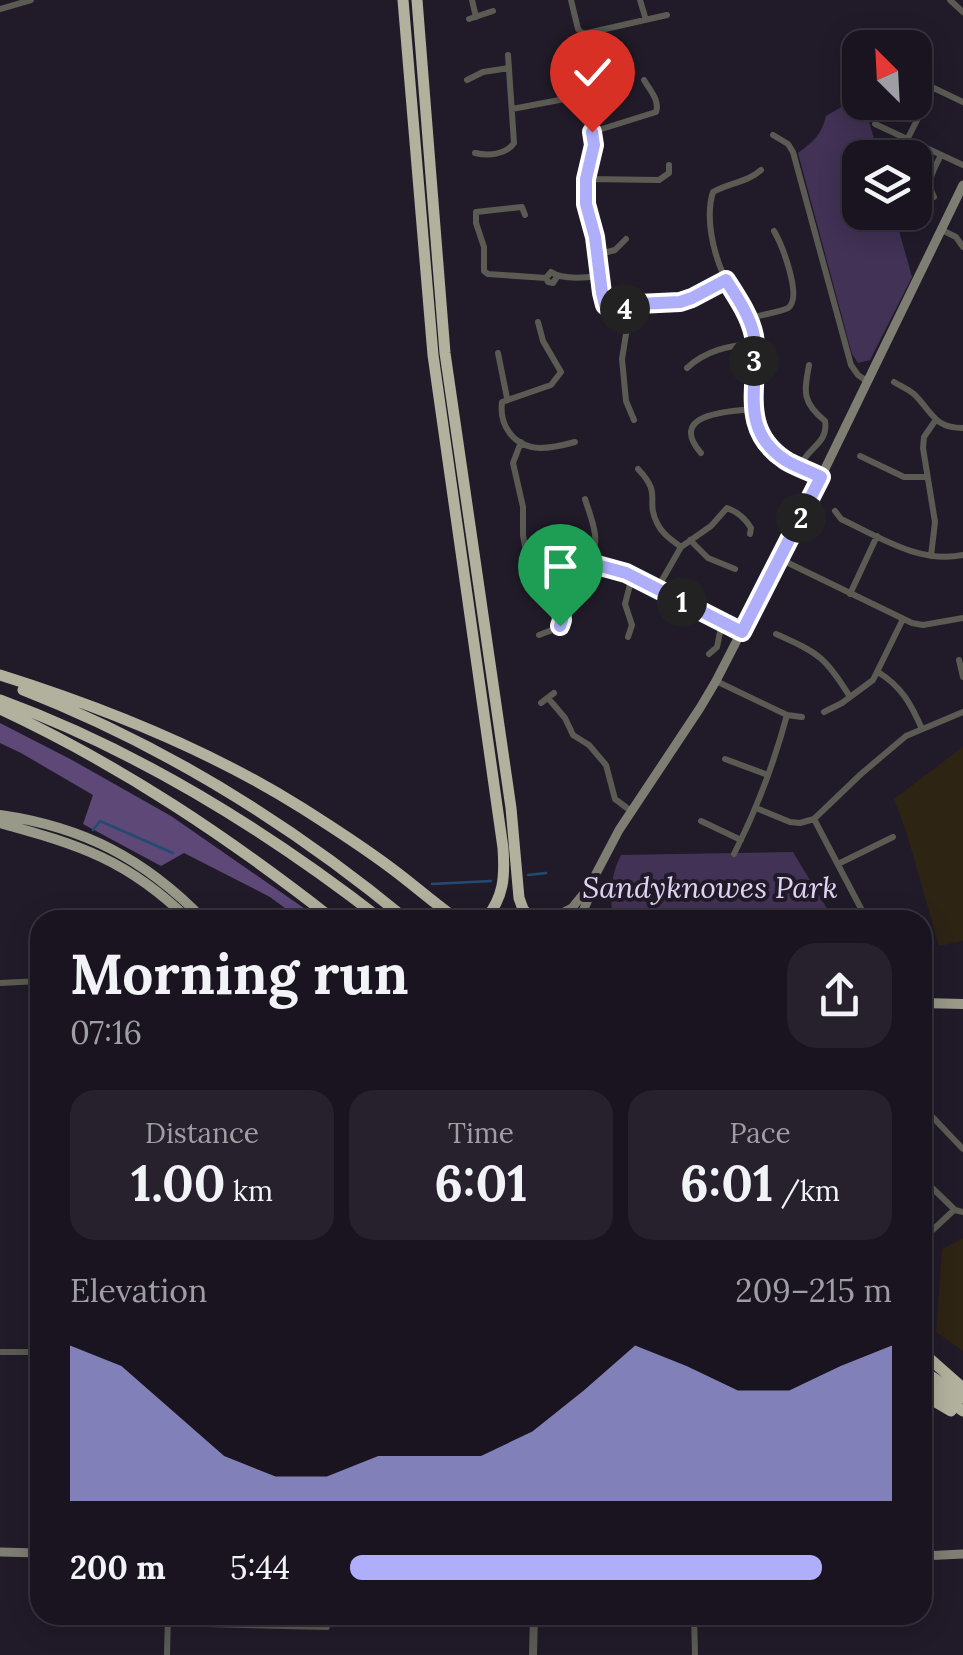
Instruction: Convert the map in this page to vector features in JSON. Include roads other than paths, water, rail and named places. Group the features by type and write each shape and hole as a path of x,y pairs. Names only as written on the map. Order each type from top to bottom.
{"highway":[{"path":"403,0 433,355 503,848 504,885 492,910"},
{"path":"417,0 448,380 524,910"},
{"path":"0,678 92,719 213,782 277,822 394,910"},
{"path":"0,678 124,719 244,776 338,831 445,910"},
{"path":"0,700 70,729 188,788 284,848 368,910"},
{"path":"0,709 167,799 321,910"},
{"path":"932,1365 963,1385"},
{"path":"932,1367 963,1398"},
{"path":"932,1391 963,1414"},
{"path":"932,1399 963,1414"}],"main road":[{"path":"568,910 589,887 630,810 716,681 821,477 963,185"},
{"path":"0,815 54,826 112,849 150,872 193,910"},
{"path":"0,823 103,856 144,881 177,910"},
{"path":"583,910 589,887"},
{"path":"587,902 588,910"},
{"path":"932,1002 963,1004"},
{"path":"0,1552 30,1553"},
{"path":"932,1556 963,1554"}],"street":[{"path":"0,10 29,0"},
{"path":"472,0 472,18 493,10"},
{"path":"571,0 583,34 667,15"},
{"path":"640,0 646,20"},
{"path":"950,0 962,10"},
{"path":"475,152 510,150 514,143 508,55"},
{"path":"468,80 483,72 510,68"},
{"path":"592,132 656,112 654,97 644,80"},
{"path":"874,124 908,140 933,88 963,102"},
{"path":"512,109 576,98 592,132 594,145 586,179 586,204 595,237 598,276 605,305 611,310 680,302 726,280"},
{"path":"773,135 793,152 851,365 868,382"},
{"path":"932,151 963,165"},
{"path":"934,197 930,179 941,155"},
{"path":"586,179 659,180 669,174 668,165"},
{"path":"761,170 714,192 710,211 712,234 726,280 748,319 754,342 754,409 764,438 784,460 821,477"},
{"path":"525,214 522,207 476,212 484,247 484,271 546,278 548,282 556,276 598,276"},
{"path":"942,230 956,237 963,247"},
{"path":"748,319 790,308 793,302 785,256 774,232"},
{"path":"596,254 615,250 626,240"},
{"path":"624,309 626,336 622,359 628,410 634,420"},
{"path":"538,322 543,341 561,372 551,385 502,402 503,425 507,433 521,442 539,448 575,442"},
{"path":"687,368 695,360 727,346 754,342"},
{"path":"498,353 507,398"},
{"path":"800,467 826,432 825,421 806,398 809,365"},
{"path":"894,382 916,397 935,421 963,428"},
{"path":"701,453 690,437 696,423 707,416 754,409"},
{"path":"931,556 935,522 924,438 935,421"},
{"path":"521,442 513,463 532,570 590,563 632,576 742,632"},
{"path":"860,456 904,477 927,477"},
{"path":"638,469 652,486 657,524 681,547"},
{"path":"585,498 596,535 590,563"},
{"path":"656,589 681,547 712,526 727,508 747,520 752,528 750,534"},
{"path":"835,512 841,519 906,549 950,558 963,555"},
{"path":"850,594 876,536"},
{"path":"690,540 708,558 735,569"},
{"path":"780,558 903,619 923,625 963,618"},
{"path":"538,635 556,630 562,620 556,566"},
{"path":"628,637 632,625 624,604 632,576"},
{"path":"824,712 873,680 903,619"},
{"path":"709,654 718,647 722,622"},
{"path":"776,634 820,656 850,697"},
{"path":"959,660 963,677"},
{"path":"878,672 905,695 922,729"},
{"path":"716,681 788,715 802,716"},
{"path":"548,698 573,735 589,745 606,765 616,800 630,810"},
{"path":"756,808 790,822 814,819 906,736 963,712"},
{"path":"734,854 756,808 788,715"},
{"path":"725,760 768,775"},
{"path":"814,819 862,910"},
{"path":"700,821 741,840"},
{"path":"838,864 893,836"},
{"path":"0,983 30,981"},
{"path":"932,1116 963,1149"},
{"path":"932,1187 959,1211 932,1232"},
{"path":"0,1352 30,1352"},
{"path":"168,1625 168,1655"},
{"path":"287,1625 327,1627"},
{"path":"533,1655 534,1625"},
{"path":"694,1625 695,1655"}],"waterway":[{"path":"93,830 100,821 173,853"},
{"path":"528,875 546,873"},
{"path":"432,884 491,881"}],"park label":[{"name":"Sandyknowes Park","path":"710,888"}]}
